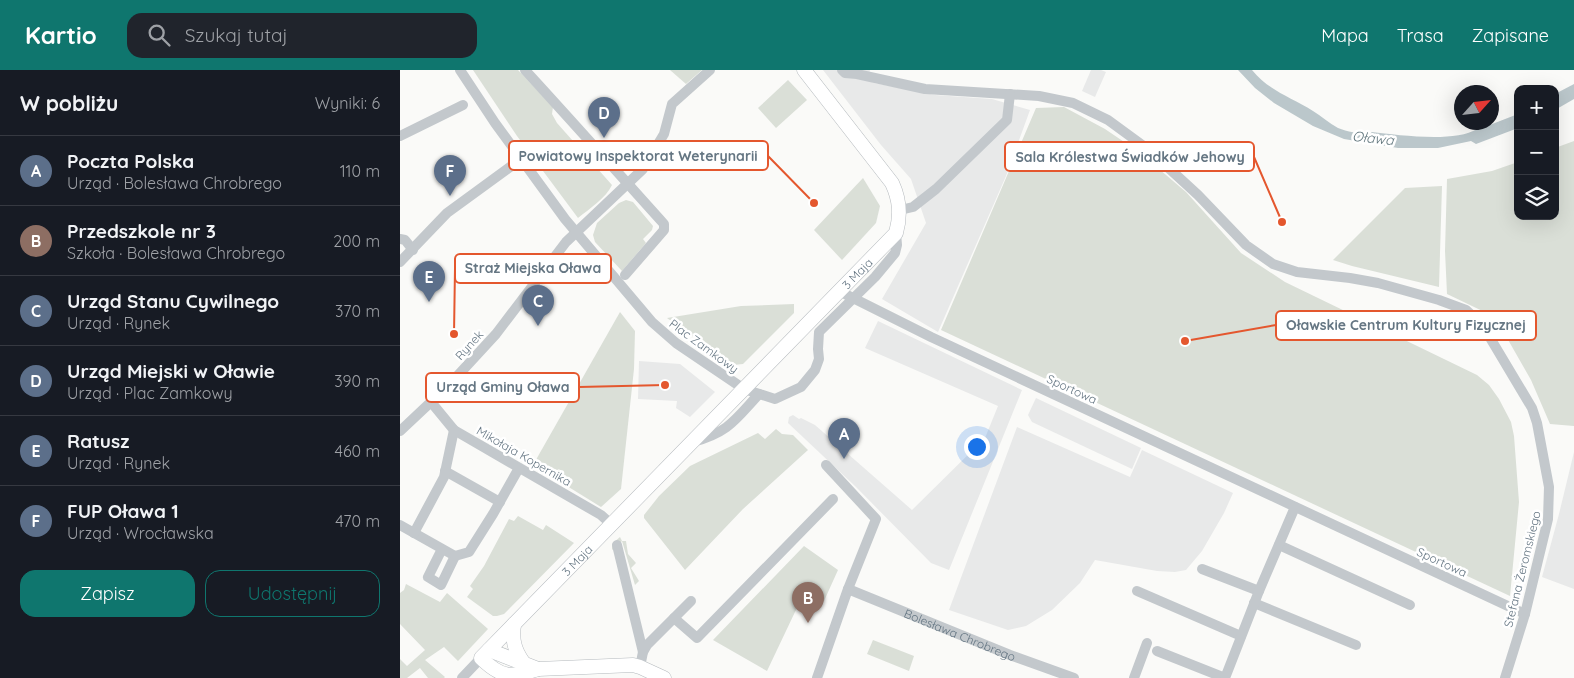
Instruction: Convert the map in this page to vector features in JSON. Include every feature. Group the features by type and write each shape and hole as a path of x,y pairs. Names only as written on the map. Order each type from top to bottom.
{"main road":[{"name":"3 Maja","path":"485,654 896,234 900,210 897,194 892,183 804,70"},
{"path":"514,624 512,637 514,648 522,662"},
{"path":"485,654 522,662 538,670 570,673 619,666 640,667 664,678"},
{"path":"485,654 501,677 538,670"}],"street":[{"name":"Plac Zamkowy","path":"460,70 469,86 576,233 652,322 676,343 744,389 775,399"},
{"path":"525,70 664,224 664,230 625,275"},
{"name":"Rynek","path":"400,431 431,402 496,334 554,256 646,163 664,134 672,104 710,70"},
{"name":"Stefana Żeromskiego","path":"842,70 845,73 925,88 1039,96 1066,100 1108,120 1165,164 1246,245 1260,257 1280,268 1378,283 1455,305 1466,310 1476,318 1483,326 1532,408 1546,465 1549,487 1548,520 1525,614 1504,678"},
{"path":"900,210 912,207 936,189 1007,120 1010,94"},
{"path":"400,136 463,105"},
{"path":"400,262 447,213 521,159"},
{"name":"3 Maja","path":"775,399 801,386 815,370 820,359 818,349 819,332 875,277 894,253 897,245 896,234"},
{"path":"400,239 405,240 413,250"},
{"name":"Sportowa","path":"839,291 1525,614"},
{"name":"3 Maja","path":"692,442 711,437 725,429 759,394"},
{"name":"Mikołaja Kopernika","path":"431,402 454,430 602,515 611,524"},
{"path":"414,533 444,477 454,430"},
{"path":"817,678 848,588 876,519 826,465"},
{"path":"442,549 428,577 441,585 456,556 468,552 519,468"},
{"path":"445,471 500,502"},
{"path":"674,618 697,638 833,499"},
{"path":"1157,651 1225,678 1258,591 1295,507"},
{"path":"400,525 456,556"},
{"path":"617,545 643,652 640,667"},
{"path":"1279,545 1410,604"},
{"path":"1202,569 1258,591"},
{"name":"Bolesława Chrobrego","path":"848,588 1010,655 1074,678"},
{"path":"1137,591 1241,636"},
{"path":"643,652 652,640 691,601"},
{"path":"1254,603 1356,645"},
{"path":"1134,678 1147,643"},
{"name":"3 Maja","path":"462,678 485,654"}],"shaded area":[{"path":"473,70 518,70 553,107 552,114 557,123 612,185 602,199 578,218 517,136"},
{"path":"670,70 702,70 686,84"},
{"path":"823,70 870,70 868,80 874,83 935,95 992,99 1030,110 1006,176 938,332 882,299 926,223 911,179 881,145"},
{"path":"1091,70 1106,72 1095,97 1082,91"},
{"path":"788,80 807,100 776,128 758,108"},
{"path":"1064,107 1105,129 1139,152 1186,192 1241,253 1285,282 1477,375 1489,385 1511,422 1514,436 1519,502 1510,596 941,330 1036,108"},
{"path":"1574,141 1574,426 1550,424 1531,380 1495,317 1447,294 1445,251 1447,179 1492,171 1514,163 1514,220 1559,220 1559,147"},
{"path":"863,178 880,206 876,223 842,260 814,230"},
{"path":"1442,186 1439,287 1333,260 1405,188"},
{"path":"626,200 633,202 653,226 652,230 643,239 646,243 622,271 595,242 593,235 597,223 619,203"},
{"path":"794,304 794,313 743,364 733,365 667,318 741,306"},
{"path":"620,312 635,331 634,369 621,489 601,507 533,465"},
{"path":"878,321 1022,390 949,570 931,563 856,487 788,423 789,417 793,415 815,425 912,510 985,438 998,406 865,348"},
{"path":"639,361 680,364 715,392 690,417 676,408 677,401 638,399"},
{"path":"1036,398 1141,448 1132,469 1032,422 1028,415"},
{"path":"1017,427 1130,477 1142,450 1233,493 1202,551 1186,570 1175,572 1157,571 1095,560 1080,583 1052,610 1026,626 1008,630 949,610"},
{"path":"776,429 782,434 793,435 808,450 743,509 685,570 644,518 644,515 659,496 690,466 758,433 765,439"},
{"path":"1574,452 1574,589 1542,577"},
{"path":"518,516 543,530 546,525 574,543 504,614 493,616 467,597 473,589 470,586 484,566 509,519 514,521"},
{"path":"620,537 622,541 612,550 612,544"},
{"path":"622,541 626,541 628,554 636,563 631,568 639,581 635,585"},
{"path":"804,546 838,570 824,601 804,593 767,671 713,640"},
{"path":"406,584 440,602 447,593 488,629 458,661 444,647 425,660 444,678 428,678 420,668 407,678 400,678 400,659 407,666 425,650 400,624 400,593 404,590"},
{"path":"873,640 914,656 909,671 867,654"}],"water":[{"name":"Oława","path":"1238,70 1252,70 1273,89 1313,111 1338,128 1368,135 1372,132 1426,137 1455,136 1474,130 1499,130 1499,121 1514,116 1514,130 1476,144 1471,141 1438,148 1398,148 1344,139 1313,126 1274,103 1255,88"},
{"path":"1574,84 1574,99 1559,108 1559,92"}],"place":[{"name":"Urząd Miejski w Oławie","path":"604,138"},
{"name":"FUP Oława 1","path":"450,196"},
{"name":"Powiatowy Inspektorat Weterynarii","path":"814,203"},
{"name":"Sala Królestwa Świadków Jehowy","path":"1282,222"},
{"name":"Ratusz","path":"429,302"},
{"name":"Urząd Stanu Cywilnego","path":"538,326"},
{"name":"Straż Miejska Oława","path":"454,334"},
{"name":"Oławskie Centrum Kultury Fizycznej","path":"1185,341"},
{"name":"Urząd Gminy Oława","path":"665,385"},
{"name":"Poczta Polska","path":"844,459"},
{"name":"Przedszkole nr 3","path":"808,623"}]}
